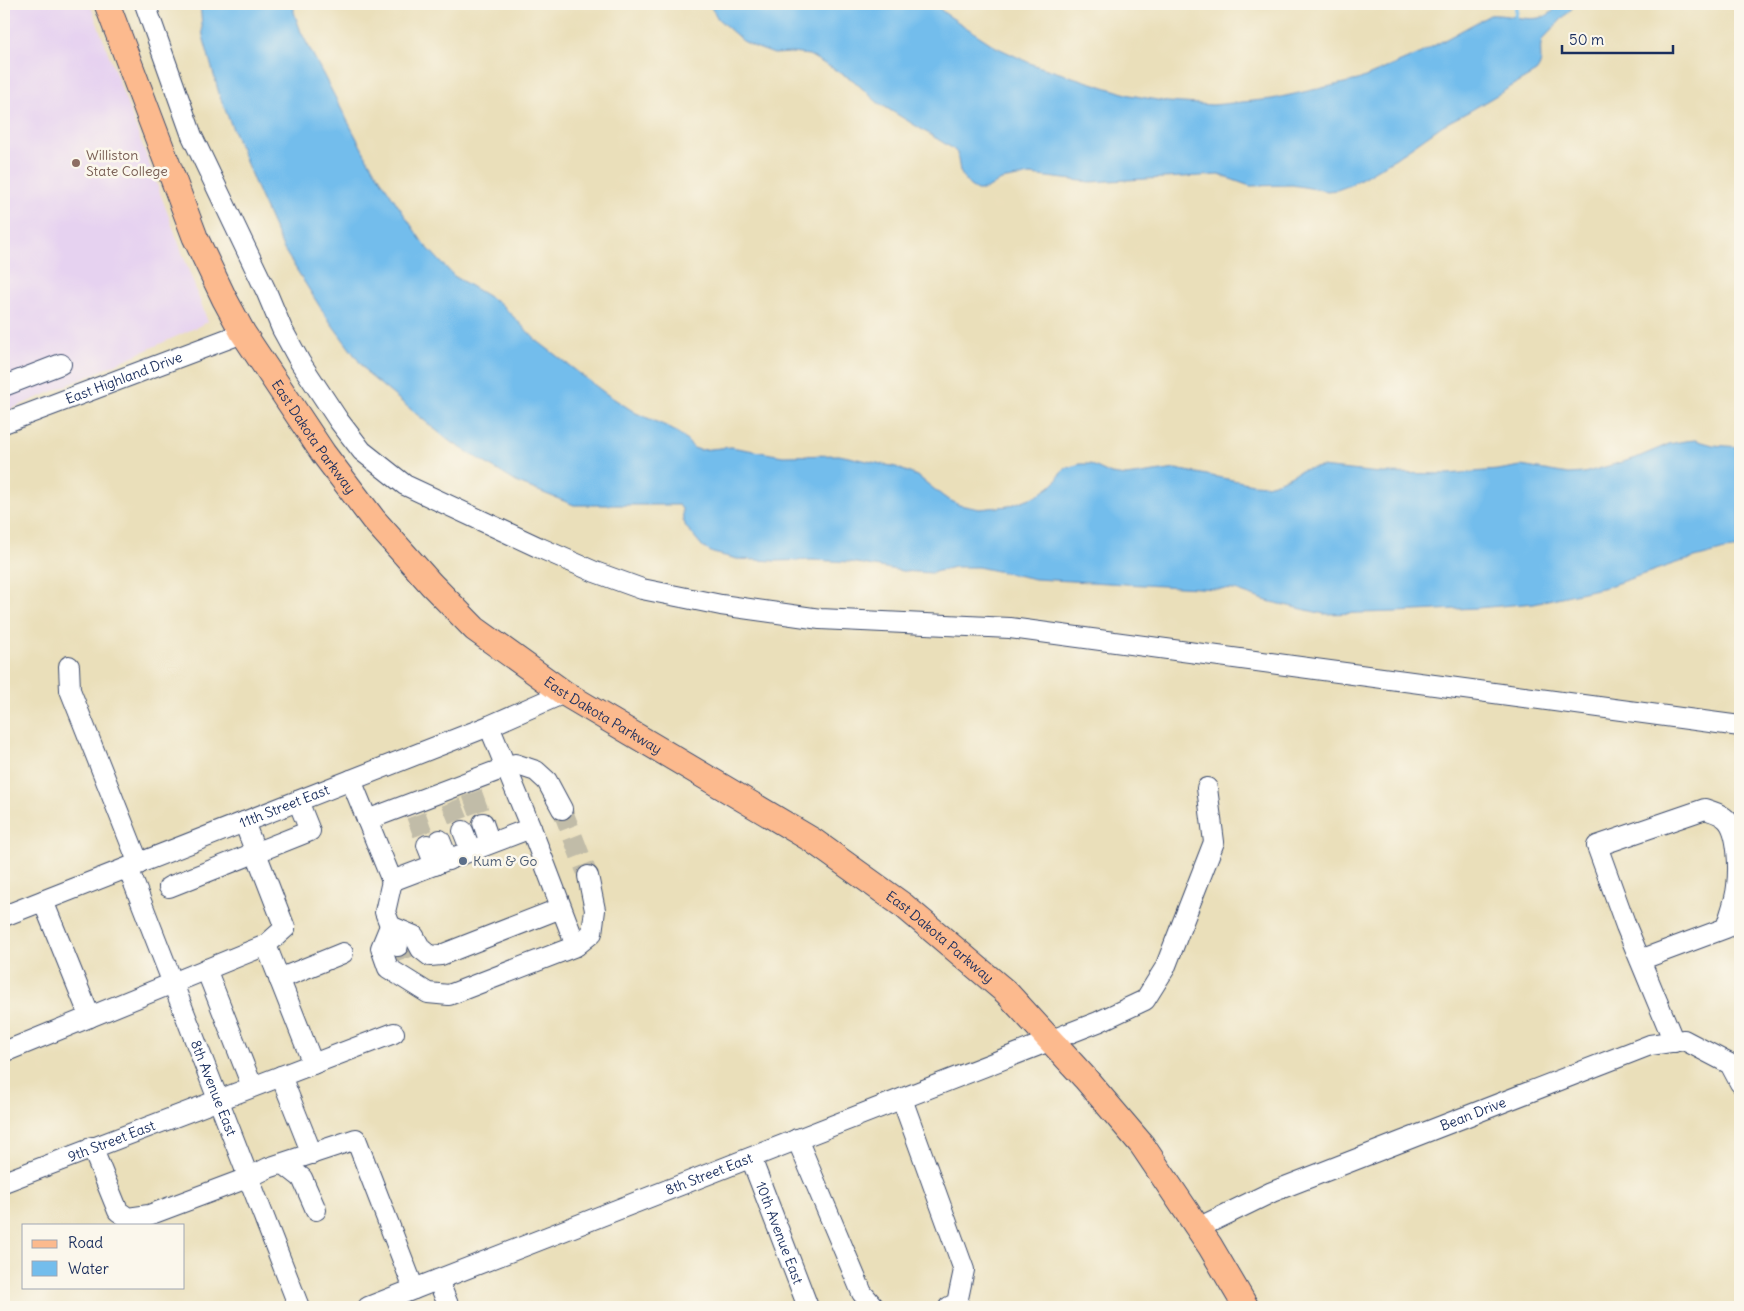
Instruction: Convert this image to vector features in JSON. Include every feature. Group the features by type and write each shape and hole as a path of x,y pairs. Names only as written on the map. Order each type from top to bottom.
{"main road":[{"name":"East Dakota Parkway","path":"107,4 195,237 224,298 244,333 323,453 374,519 431,584 475,629 564,693 812,840 904,906 1000,986 1085,1078 1142,1145 1198,1228 1246,1307"}],"street":[{"path":"144,4 192,136 267,293 282,329 300,362 339,421 362,451 405,485 538,547 642,589 730,606 820,619 1010,628 1740,726"},
{"name":"East Highland Drive","path":"4,423 244,333"},
{"path":"4,386 61,364"},
{"name":"8th Avenue East","path":"69,666 70,690 133,866 172,983 250,1177 299,1307"},
{"name":"11th Street East","path":"4,916 489,726 564,693"},
{"path":"489,726 531,828 576,946"},
{"path":"367,820 420,807 470,787 515,764 536,771 547,781 562,810"},
{"path":"351,780 392,881 385,912 411,981"},
{"name":"8th Street East","path":"368,1307 1098,1022 1145,1000 1165,968 1214,842 1208,788"},
{"path":"169,887 310,831 298,801"},
{"path":"1640,960 1726,928 1738,887 1737,858 1734,834 1728,820 1718,813 1705,809 1597,846 1640,960 1674,1042"},
{"path":"4,1052 266,944 285,928 244,822"},
{"path":"483,823 490,844"},
{"path":"392,881 531,828"},
{"path":"463,831 471,851"},
{"path":"434,842 442,862"},
{"path":"190,843 202,874"},
{"path":"390,926 381,948 388,968 428,993 449,995 576,946 592,933 595,910 588,876"},
{"path":"1182,878 1191,903"},
{"path":"43,901 90,1017"},
{"path":"390,926 414,936 421,949 430,956 441,955 561,908"},
{"path":"266,944 312,1064"},
{"path":"279,979 343,953"},
{"path":"206,969 252,1086"},
{"name":"9th Street East","path":"4,1182 394,1033"},
{"name":"Bean Drive","path":"1198,1228 1281,1189 1650,1046 1684,1040 1730,1064 1740,1083"},
{"path":"281,1076 312,1154"},
{"path":"902,1098 964,1270 957,1303 949,1307"},
{"path":"92,1148 118,1211 128,1218 148,1215 250,1177 268,1168 356,1139 414,1289"},
{"path":"797,1140 862,1293 874,1307"},
{"name":"10th Avenue East","path":"751,1158 808,1307"},
{"path":"284,1164 302,1178 316,1210"},
{"path":"438,1280 449,1307"}],"shaded area":[{"name":"Williston State College","path":"4,4 90,4 208,322 4,412"}],"water":[{"path":"200,4 294,4 294,12 301,32 368,160 423,243 454,276 501,304 536,340 605,393 636,413 681,435 694,448 700,450 731,447 783,456 839,455 896,467 919,477 944,497 959,505 980,509 1009,506 1038,495 1050,487 1066,468 1080,464 1090,464 1111,474 1126,476 1176,469 1267,485 1302,470 1320,467 1380,473 1448,474 1521,466 1568,474 1584,473 1636,458 1669,444 1695,440 1713,445 1740,447 1740,548 1676,563 1606,587 1534,603 1477,608 1324,614 1267,601 1235,590 1035,579 978,567 954,567 931,573 902,571 851,562 737,559 713,553 704,548 686,527 682,509 679,505 574,505 518,483 448,440 369,375 325,315 283,248 220,97 203,36"},
{"path":"709,4 934,4 996,47 1034,65 1130,95 1168,102 1213,105 1272,99 1358,80 1417,55 1490,15 1536,18 1552,12 1558,4 1576,4 1542,40 1541,61 1536,72 1443,125 1396,158 1364,177 1348,186 1327,191 1292,185 1250,186 1219,175 1090,182 1030,175 1001,180 989,188 977,190 964,179 960,171 957,153 952,148 877,102 853,80 809,55 774,54 743,41 718,19"}],"waterway":[{"path":"1515,22 1517,4"}],"tunnel":[{"path":"472,793 483,823"},
{"path":"451,802 463,831"},
{"path":"562,809 588,876"},
{"path":"416,815 427,845"},
{"path":"398,946 403,960"}],"place":[{"name":"Williston State College","path":"76,163"},
{"name":"Kum & Go","path":"463,861"}]}
